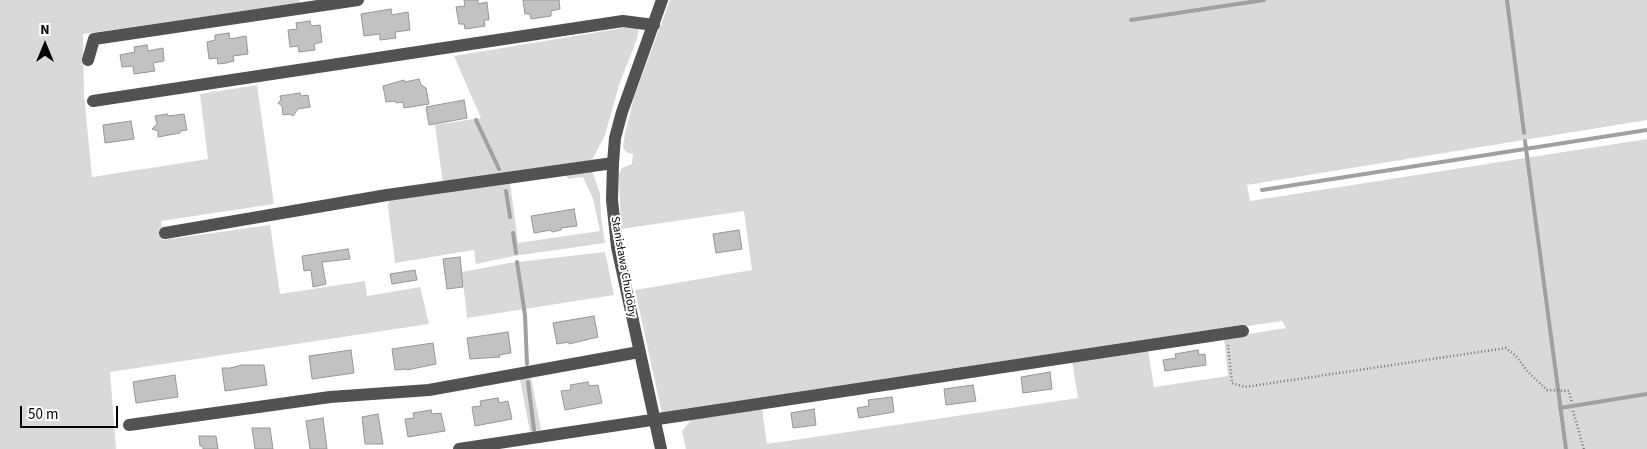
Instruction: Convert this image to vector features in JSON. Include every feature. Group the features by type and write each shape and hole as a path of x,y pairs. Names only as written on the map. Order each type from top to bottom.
{"street":[{"path":"88,60 94,39 358,0"},
{"name":"Stanisława Chudoby","path":"661,449 614,229 612,200 615,138 622,112 662,0"},
{"path":"93,101 623,21 654,25"},
{"path":"165,233 387,195 613,163"},
{"path":"459,449 1243,331"},
{"path":"129,425 330,397 428,390 639,352"}],"path":[{"path":"1227,333 1232,383 1245,387 1506,348 1516,356 1528,372 1547,390 1569,391 1572,403"},
{"path":"1573,411 1584,449"}],"shaded area":[{"path":"0,0 299,0 300,3 83,34 84,95 92,177 208,159 200,94 257,85 274,204 161,221 163,240 270,225 280,294 365,281 367,296 420,287 429,324 110,372 116,449 0,449"},
{"path":"670,0 1647,0 1647,120 1247,185 1250,201 1647,139 1647,449 686,449 682,431 691,420 762,409 767,444 1078,398 1072,361 1148,350 1154,387 1228,376 1224,338 1286,328 1282,321 662,414 635,290 752,270 744,211 621,229 619,174 622,168 632,164 633,154 628,153 623,148 625,133 634,97"},
{"path":"629,27 639,29 637,39 619,85 605,135 592,160 443,184 435,125 481,118 454,56"},
{"path":"592,171 600,193 605,243 514,256 476,264 474,250 395,263 388,207 389,200 510,183 518,243 600,231 593,199 583,177 568,179 566,174"},
{"path":"605,252 614,295 467,318 462,272 509,263"},
{"path":"531,377 541,430 530,432 520,379"}],"building":[{"path":"464,0 478,0 478,4 487,2 489,20 484,20 485,26 465,29 464,24 459,24 456,7 465,6"},
{"path":"523,0 559,0 560,9 551,11 551,16 531,19 530,14 525,14"},
{"path":"391,9 392,15 408,12 410,30 395,32 396,38 380,40 380,34 364,36 361,14"},
{"path":"310,21 311,26 320,25 322,42 314,44 315,50 299,52 298,46 290,47 288,30 297,29 296,23"},
{"path":"229,33 230,39 246,36 248,54 233,56 234,61 218,64 217,58 209,59 207,42 215,40 215,35"},
{"path":"147,45 148,51 163,48 164,61 153,63 155,71 134,74 133,66 122,67 120,55 135,52 134,47"},
{"path":"419,79 421,85 426,88 429,104 404,108 403,102 386,102 383,86 404,80 405,82"},
{"path":"300,93 301,96 308,95 310,107 298,109 293,116 290,114 283,115 282,106 278,103 281,100 280,96"},
{"path":"464,100 467,118 429,125 426,107"},
{"path":"167,114 168,116 184,114 187,130 158,137 158,131 152,129 157,124 155,116"},
{"path":"131,121 134,139 105,143 103,125"},
{"path":"574,209 577,226 561,228 561,230 552,232 551,230 534,233 531,216"},
{"path":"739,230 742,249 716,253 713,234"},
{"path":"348,249 350,259 322,262 326,284 313,287 311,270 304,271 302,256"},
{"path":"460,257 463,287 447,289 443,259"},
{"path":"415,270 417,280 392,284 390,274"},
{"path":"594,316 598,337 569,344 569,342 557,344 553,323"},
{"path":"508,332 511,353 499,355 500,357 470,359 467,338"},
{"path":"433,343 436,364 407,370 395,370 392,349"},
{"path":"351,350 354,373 312,379 309,356"},
{"path":"1198,350 1199,355 1205,354 1206,365 1165,371 1163,360 1176,358 1175,354"},
{"path":"242,365 264,365 267,385 225,391 222,368"},
{"path":"1050,372 1052,389 1023,393 1021,377"},
{"path":"175,375 178,397 136,403 133,382"},
{"path":"588,382 589,386 598,385 602,403 565,410 561,391 571,390 570,385"},
{"path":"973,385 976,401 946,405 944,389"},
{"path":"892,397 894,412 859,418 857,408 869,406 868,400"},
{"path":"498,398 499,403 508,401 512,419 475,426 472,407 481,406 480,401"},
{"path":"814,409 816,425 793,428 791,413"},
{"path":"431,410 432,414 441,413 445,431 408,437 405,419 414,418 413,413"},
{"path":"378,414 383,444 365,444 362,417"},
{"path":"323,418 327,449 310,449 306,421"},
{"path":"252,428 270,428 273,449 255,449"},
{"path":"199,436 216,436 218,449 203,449 203,446 200,446"}],"waterway":[{"path":"1131,20 1264,0"},
{"path":"1507,0 1524,133"},
{"path":"476,120 499,169"},
{"path":"1262,190 1647,130"},
{"path":"1525,141 1566,449"},
{"path":"506,191 510,217"},
{"path":"513,233 516,253"},
{"path":"517,262 525,315 527,364"},
{"path":"528,382 534,430"},
{"path":"1560,408 1647,394"}]}
